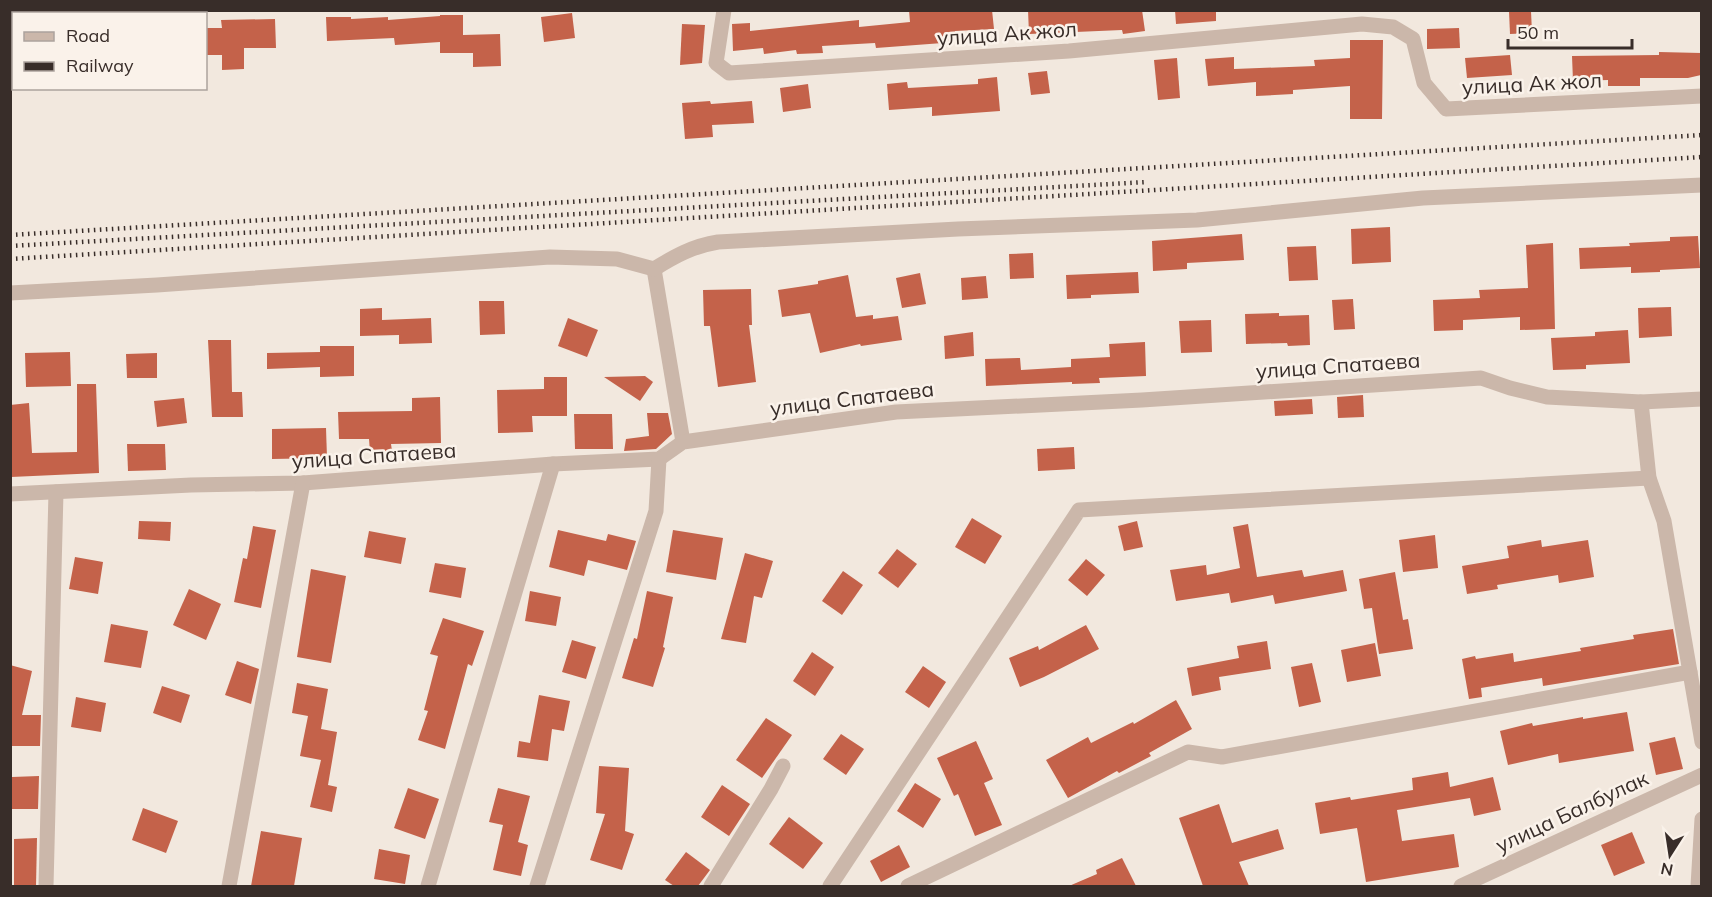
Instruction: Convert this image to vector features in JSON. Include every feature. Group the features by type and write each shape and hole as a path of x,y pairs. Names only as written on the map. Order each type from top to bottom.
{"street":[{"path":"122,12 138,10"},
{"name":"улица Ак жол","path":"724,10 716,63 729,73 1069,51 1362,24 1393,27 1413,39 1424,83 1446,109 1701,96"},
{"path":"10,293 169,284 550,256 617,259 654,269 698,245 718,242 958,229 1197,220 1423,198 1701,185"},
{"path":"654,269 683,442"},
{"name":"улица Спатаева","path":"10,494 191,485 303,483 553,464 659,459 683,442 896,412 1142,400 1482,378 1546,397 1641,402 1701,399"},
{"path":"1641,402 1649,478 1664,521 1701,742"},
{"path":"537,886 656,511 659,459"},
{"path":"428,886 553,464"},
{"path":"830,886 1079,510 1649,478"},
{"path":"229,886 303,483"},
{"path":"46,886 56,492"},
{"path":"908,886 1188,752 1222,757 1690,672"},
{"path":"711,886 783,766"},
{"name":"улица Балбулак","path":"1461,886 1701,775"},
{"path":"1698,886 1701,819"}],"building":[{"path":"909,10 992,10 994,29 955,31 956,42 876,48 875,43 822,46 823,53 797,54 796,50 764,54 763,48 733,51 732,24 750,23 750,31 859,20 859,27 910,22"},
{"path":"1028,10 1142,10 1145,31 1123,34 1122,30 1029,34"},
{"path":"1175,10 1216,10 1216,21 1176,24"},
{"path":"1509,11 1531,11 1532,33 1510,34"},
{"path":"572,13 575,38 544,42 541,17"},
{"path":"463,15 463,35 500,34 501,66 473,67 473,53 440,53 440,42 395,45 394,38 327,41 326,17 351,17 351,19 388,17 388,20"},
{"path":"275,19 276,48 244,48 244,69 222,70 222,55 207,55 207,28 222,28 221,20"},
{"path":"682,24 705,25 702,63 680,65"},
{"path":"1459,28 1460,48 1427,49 1427,29"},
{"path":"1350,40 1383,40 1382,119 1350,119 1350,86 1293,90 1293,94 1256,96 1256,82 1208,86 1205,59 1234,57 1234,69 1315,66 1314,60 1350,58"},
{"path":"1659,52 1701,53 1701,75 1688,78 1640,78 1640,86 1608,86 1608,80 1573,81 1572,56 1659,55"},
{"path":"1510,55 1512,75 1467,78 1465,58"},
{"path":"1177,58 1180,98 1158,100 1154,60"},
{"path":"1047,71 1050,93 1031,95 1028,73"},
{"path":"997,77 1000,111 932,116 932,107 889,110 887,84 907,82 908,88 978,84 978,79"},
{"path":"808,84 811,108 783,112 780,88"},
{"path":"710,101 711,104 752,101 754,123 712,125 713,137 685,139 682,103"},
{"path":"1390,227 1391,262 1352,264 1351,229"},
{"path":"1242,234 1244,260 1187,263 1187,269 1153,271 1152,241"},
{"path":"1698,236 1700,268 1631,273 1631,267 1580,269 1579,248 1630,246 1629,243 1670,241 1670,237"},
{"path":"1553,243 1555,329 1520,330 1520,317 1463,320 1463,330 1434,331 1433,300 1480,298 1479,290 1528,288 1526,245"},
{"path":"1316,246 1318,280 1289,281 1287,247"},
{"path":"1033,253 1034,278 1010,279 1009,254"},
{"path":"1138,272 1139,293 1091,295 1091,298 1067,299 1066,275"},
{"path":"920,273 926,304 902,308 896,278"},
{"path":"848,275 856,317 873,315 873,319 898,316 902,340 861,346 860,344 820,353 810,313 782,317 778,290 818,284 818,281"},
{"path":"986,276 988,298 962,300 961,278"},
{"path":"751,289 752,325 749,325 756,382 718,387 710,326 704,326 703,290"},
{"path":"1353,299 1355,329 1334,330 1332,300"},
{"path":"479,301 504,301 505,334 480,335"},
{"path":"1671,307 1672,336 1639,338 1638,308"},
{"path":"382,308 382,320 431,318 432,343 399,344 399,335 360,336 360,309"},
{"path":"1279,313 1279,316 1309,315 1310,345 1246,344 1245,314"},
{"path":"568,318 598,330 587,357 558,346"},
{"path":"1211,320 1212,352 1181,353 1179,321"},
{"path":"1628,330 1630,363 1586,365 1586,369 1553,370 1551,338 1595,336 1595,332"},
{"path":"973,332 974,356 945,359 944,336"},
{"path":"208,340 231,340 232,392 242,392 243,417 212,417"},
{"path":"1145,342 1146,376 1099,378 1100,383 986,386 985,359 1020,358 1021,370 1071,367 1071,359 1110,357 1109,344"},
{"path":"320,346 354,346 354,376 320,377 320,367 267,369 267,353 320,352"},
{"path":"70,352 71,386 26,387 25,353"},
{"path":"157,353 157,378 127,378 126,354"},
{"path":"645,376 653,382 640,401 604,377"},
{"path":"544,377 567,377 567,416 532,416 533,432 498,433 497,390 544,389"},
{"path":"77,384 96,384 99,473 11,477 10,405 29,403 32,453 77,452"},
{"path":"1363,395 1364,417 1338,418 1337,397"},
{"path":"440,397 441,443 391,444 392,451 370,452 369,439 339,439 338,412 412,411 412,398"},
{"path":"184,398 187,423 157,427 154,401"},
{"path":"1312,399 1313,414 1275,416 1274,401"},
{"path":"647,413 668,413 672,434 656,449 624,451 626,439 649,436"},
{"path":"574,414 612,414 613,449 575,449"},
{"path":"326,428 327,458 272,459 272,429"},
{"path":"127,444 165,444 166,470 128,471"},
{"path":"1074,447 1075,469 1038,471 1037,449"},
{"path":"972,518 1002,536 985,564 955,547"},
{"path":"139,521 171,522 170,541 138,539"},
{"path":"1137,521 1143,547 1124,551 1118,526"},
{"path":"1248,524 1257,577 1302,570 1304,577 1343,570 1347,591 1275,604 1273,595 1231,603 1229,593 1176,601 1170,570 1206,565 1207,575 1240,568 1233,527"},
{"path":"253,526 276,530 261,608 234,602 243,558 247,559"},
{"path":"558,530 606,541 608,534 636,541 627,570 588,560 584,576 549,567"},
{"path":"673,530 723,538 716,580 666,572"},
{"path":"369,531 406,538 401,564 364,557"},
{"path":"1435,535 1438,568 1403,572 1399,540"},
{"path":"1541,540 1542,547 1588,540 1594,577 1559,583 1558,575 1497,585 1498,589 1467,594 1462,566 1509,558 1507,546"},
{"path":"897,549 917,564 898,588 878,573"},
{"path":"745,553 773,561 762,598 754,596 746,643 721,639"},
{"path":"75,557 103,562 98,594 69,589"},
{"path":"1086,559 1105,575 1087,596 1068,580"},
{"path":"435,563 466,568 461,598 429,592"},
{"path":"311,569 346,576 331,663 297,657"},
{"path":"843,571 863,585 842,615 822,601"},
{"path":"1395,572 1403,620 1408,619 1413,649 1379,654 1372,608 1364,609 1359,579"},
{"path":"189,589 221,604 206,640 173,625"},
{"path":"530,591 561,597 556,626 525,621"},
{"path":"647,591 673,597 663,647 665,648 653,687 622,678 634,638 637,639"},
{"path":"443,618 484,631 472,666 468,664 445,749 418,740 428,711 424,710 438,656 430,654"},
{"path":"111,624 148,631 141,668 104,662"},
{"path":"1086,625 1099,649 1020,687 1009,658 1038,646 1039,650"},
{"path":"1673,629 1679,664 1543,686 1542,678 1481,688 1482,697 1469,699 1462,659 1513,653 1514,662 1581,651 1580,648 1634,639 1633,635"},
{"path":"572,640 596,647 586,679 562,672"},
{"path":"1267,641 1271,669 1219,677 1221,690 1192,696 1187,668 1239,658 1237,646"},
{"path":"1375,643 1381,676 1347,682 1341,650"},
{"path":"812,652 834,667 815,696 793,681"},
{"path":"237,661 259,669 251,704 225,695"},
{"path":"1312,663 1321,702 1299,707 1291,667"},
{"path":"10,665 32,671 22,715 41,715 40,746 12,746"},
{"path":"923,666 946,682 929,708 905,692"},
{"path":"297,683 328,689 321,729 337,732 328,785 337,787 332,812 310,807 321,760 300,756 308,716 292,713"},
{"path":"162,686 190,695 181,723 153,713"},
{"path":"539,695 570,701 564,731 552,729 548,761 517,757 519,741 530,743"},
{"path":"76,697 106,703 101,732 71,727"},
{"path":"1176,700 1192,729 1149,753 1151,756 1119,773 1117,771 1068,798 1046,760 1088,737 1091,743 1133,722 1134,724"},
{"path":"1627,712 1634,751 1559,763 1558,754 1508,765 1500,731 1532,723 1533,726"},
{"path":"766,718 792,735 762,778 736,760"},
{"path":"841,734 864,749 846,775 823,759"},
{"path":"1675,737 1683,769 1656,775 1649,743"},
{"path":"976,741 993,779 984,783 1002,825 975,836 958,794 954,796 937,758"},
{"path":"599,766 629,768 625,831 634,834 622,870 590,860 605,814 596,813"},
{"path":"1448,772 1450,787 1493,777 1501,810 1474,816 1470,798 1397,810 1402,841 1454,834 1459,867 1366,882 1357,828 1320,834 1315,803 1413,790 1412,778"},
{"path":"39,776 38,809 12,809 12,777"},
{"path":"915,783 941,799 923,828 897,811"},
{"path":"722,785 750,804 729,836 701,817"},
{"path":"408,788 439,799 425,839 394,828"},
{"path":"498,788 530,796 518,842 528,845 521,876 493,870 503,825 489,822"},
{"path":"1219,804 1232,843 1278,829 1284,849 1239,862 1249,886 1203,886 1179,818"},
{"path":"143,808 178,821 166,853 132,840"},
{"path":"789,817 823,843 803,869 769,844"},
{"path":"261,831 302,838 294,886 251,886"},
{"path":"1632,832 1645,863 1614,876 1601,845"},
{"path":"37,838 36,886 14,886 14,839"},
{"path":"899,845 910,867 881,882 870,861"},
{"path":"379,849 410,855 405,884 374,879"},
{"path":"686,852 710,870 698,886 674,886 665,880"},
{"path":"1122,858 1136,886 1069,886 1097,874 1096,870"}],"railway":[{"path":"10,235 1702,135"},
{"path":"10,259 1702,157"},
{"path":"10,246 1146,182"}]}
